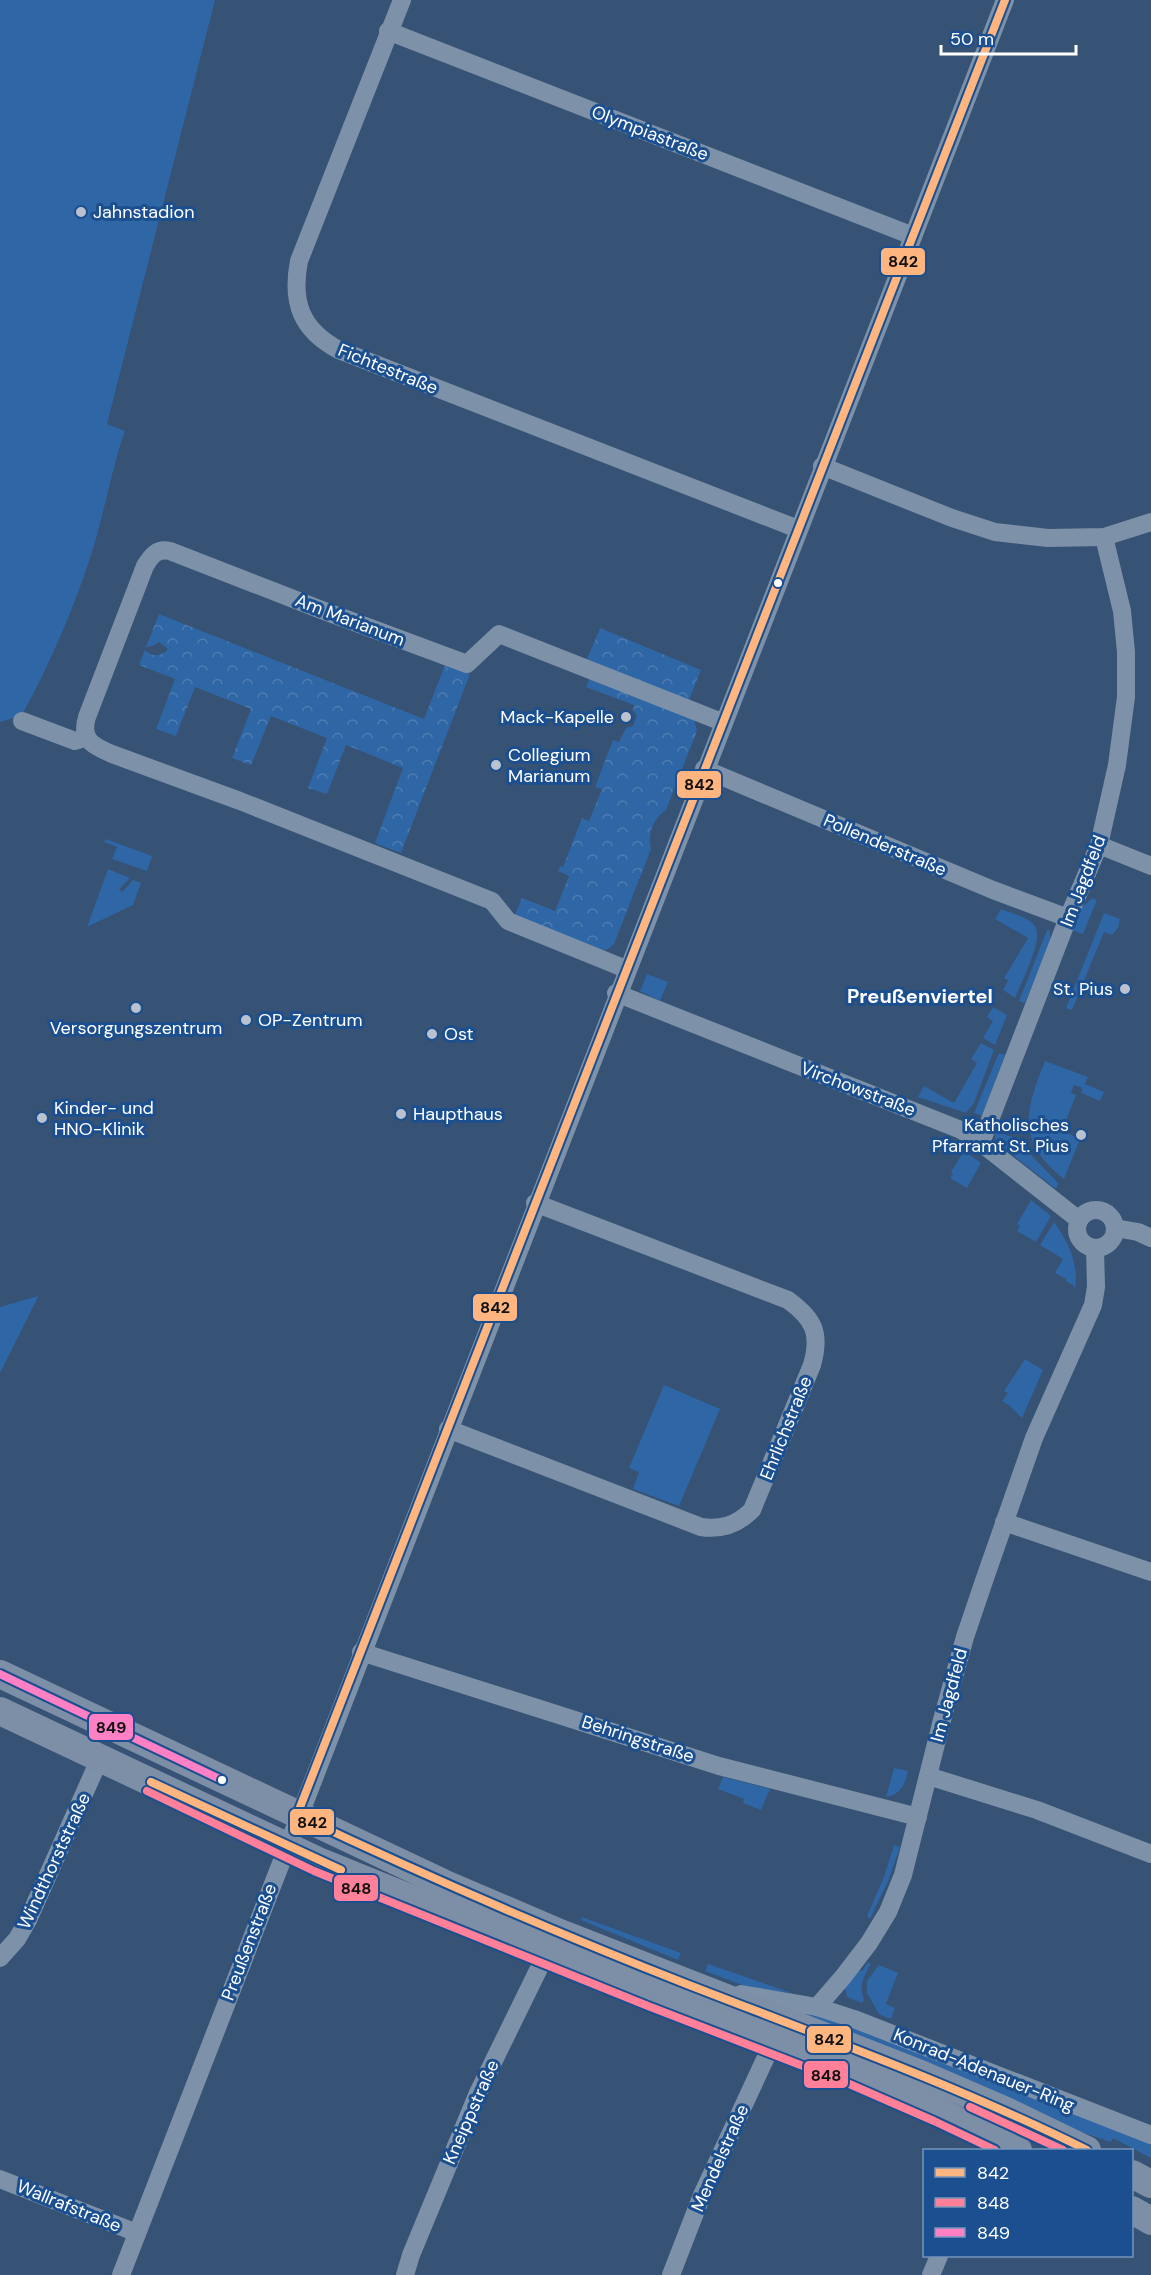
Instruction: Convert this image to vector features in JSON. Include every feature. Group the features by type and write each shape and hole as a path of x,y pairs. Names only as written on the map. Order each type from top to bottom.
{"main road":[{"name":"Konrad-Adenauer-Ring","path":"0,1674 443,1883 560,1934 923,2075 1004,2110 1083,2149"},
{"path":"0,1711 318,1861 546,1954 862,2078 1000,2146"},
{"path":"1133,2175 1151,2184"},
{"path":"1133,2212 1151,2221"}],"street":[{"name":"Fichtestraße","path":"402,0 299,261 296,276 297,300 304,320 316,335 339,350 798,529"},
{"name":"Preußenstraße","path":"122,2275 297,1815 616,993 1005,0"},
{"name":"Olympiastraße","path":"388,31 912,236"},
{"path":"822,466 952,518 995,532 1048,538 1104,537 1151,522"},
{"name":"Im Jagdfeld","path":"981,1143 1068,918 1099,845 1117,765 1126,697 1126,652 1122,611 1104,537"},
{"name":"Am Marianum","path":"87,737 85,727 87,717 145,566 154,553 164,550 194,559 467,664 499,634 722,722"},
{"path":"22,722 75,741 87,737 96,747 112,754 240,801 492,901 508,921 626,969"},
{"name":"Pollenderstraße","path":"704,769 993,890 1068,918"},
{"path":"1099,845 1151,866"},
{"name":"Virchowstraße","path":"616,993 938,1120 981,1143 1079,1220"},
{"name":"Ehrlichstraße","path":"448,1429 701,1527 720,1528 736,1522 752,1510 813,1365 817,1348 815,1330 800,1308 788,1300 535,1203"},
{"path":"1100,1210 1110,1217 1115,1228 1112,1240 1107,1245 1095,1248 1089,1247 1079,1239 1077,1226 1079,1220 1088,1212 1100,1210"},
{"path":"1115,1228 1138,1232 1151,1238"},
{"name":"Im Jagdfeld","path":"817,2007 869,1943 888,1912 903,1875 965,1637 1034,1438 1093,1305 1096,1287 1095,1248"},
{"path":"1004,1522 1151,1572"},
{"name":"Behringstraße","path":"361,1652 719,1766 918,1817"},
{"name":"Windthorststraße","path":"0,1958 18,1939 28,1920 100,1758"},
{"path":"928,1776 1038,1810 1151,1854"},
{"name":"Kneippstraße","path":"405,2275 419,2234 478,2093 546,1954"},
{"path":"689,1985 817,2007"},
{"name":"Konrad-Adenauer-Ring","path":"817,2007 854,2019 1151,2135"},
{"name":"Mendelstraße","path":"671,2275 702,2195 773,2042"},
{"name":"Wallrafstraße","path":"0,2179 137,2234"},
{"path":"931,2275 939,2257"}],"green space":[{"name":"Jahnstadion","path":"0,0 215,0 107,424 125,431 96,540 69,617 22,715 0,722"},
{"path":"159,614 424,719 445,665 470,674 401,853 375,843 403,768 346,745 327,794 308,788 327,738 271,716 251,765 232,758 251,709 195,687 176,736 156,729 175,679 139,665 145,650 156,655 168,649 159,642 146,647"},
{"path":"600,628 701,670 689,700 697,731 666,810 652,827 651,849 614,944 602,950 514,917 522,898 555,911 569,876 558,871 560,866 563,867 582,818 589,821 602,789 595,787 613,740 619,742 626,728 633,726 637,716 633,710 634,705 586,687 596,663 587,659"},
{"path":"106,839 152,856 147,871 112,859 117,847 104,842"},
{"path":"108,869 130,878 119,889 122,892 133,880 141,883 133,905 87,927"},
{"path":"1092,898 1097,900 1083,934 1072,930 1078,912"},
{"path":"1001,909 1028,920 1035,926 1037,932 1034,951 1015,998 1003,990 1008,980 1004,978 1028,938 995,919"},
{"path":"1104,913 1120,919 1118,928 1112,935 1104,932 1072,1010 1066,1008"},
{"path":"1048,928 1050,941 1025,1003 1019,1001"},
{"path":"647,974 668,982 660,1001 640,991"},
{"path":"993,1007 1007,1015 995,1045 983,1038 993,1021 987,1017"},
{"path":"981,1043 994,1050 974,1103 966,1113 918,1097 924,1086 954,1103 977,1063 971,1059"},
{"path":"999,1053 1005,1055 982,1116 974,1113"},
{"path":"1045,1061 1088,1077 1085,1084 1104,1092 1100,1101 1081,1093 1082,1088 1074,1085 1071,1093 1076,1095 1062,1131 1080,1139 1064,1179 1038,1152 1029,1124 1033,1095"},
{"path":"995,1132 1025,1140 1030,1154 1058,1183 1056,1189 999,1144 995,1139"},
{"path":"964,1151 981,1163 967,1188 950,1178 953,1174 951,1172"},
{"path":"1031,1200 1051,1216 1036,1242 1017,1231 1020,1226 1017,1224"},
{"path":"1054,1222 1072,1254 1076,1271 1075,1290 1066,1279 1055,1273 1063,1259 1040,1245"},
{"path":"38,1297 0,1373 0,1307"},
{"path":"1025,1359 1043,1370 1022,1418 1002,1401 1008,1393 1004,1391"},
{"path":"664,1385 720,1409 679,1506 633,1489 639,1472 629,1468"},
{"path":"894,1768 908,1771 907,1776 899,1791 886,1797"},
{"path":"723,1777 770,1789 761,1810 743,1803 744,1799 718,1789"},
{"path":"894,1845 900,1847 888,1881 870,1919 867,1916 884,1877"},
{"path":"582,1917 681,1953 678,1960 581,1920"},
{"path":"868,1962 871,1964 863,1982 864,2000 862,2003 847,1997 845,1988 858,1969 862,1971"},
{"path":"708,1964 792,1993 750,1988 705,1971"},
{"path":"879,1965 898,1973 886,2004 895,2008 891,2019 879,2014 867,1993 867,1981"},
{"path":"792,2008 841,2022 1151,2144 1151,2158 1113,2138 1111,2142 1065,2127"}],"transit line":[{"name":"842","path":"1005,0 297,1815 541,1924 639,1965 940,2083 1085,2149"},
{"name":"849","path":"0,1674 222,1780"},
{"name":"842","path":"151,1782 341,1870"},
{"name":"848","path":"147,1791 314,1871 648,2006 847,2083 993,2149"},
{"name":"848","path":"970,2107 1061,2149"}],"place":[{"name":"Jahnstadion","path":"81,212"},
{"name":"Mack-Kapelle","path":"626,717"},
{"name":"Collegium Marianum","path":"496,765"},
{"name":"St. Pius","path":"1125,989"},
{"name":"Versorgungszentrum","path":"136,1008"},
{"name":"OP-Zentrum","path":"246,1020"},
{"name":"Ost","path":"432,1034"},
{"name":"Haupthaus","path":"401,1114"},
{"name":"Kinder- und HNO-Klinik","path":"42,1118"},
{"name":"Katholisches Pfarramt St. Pius","path":"1081,1135"}],"district":[{"name":"Preußenviertel","path":"920,996"}]}
